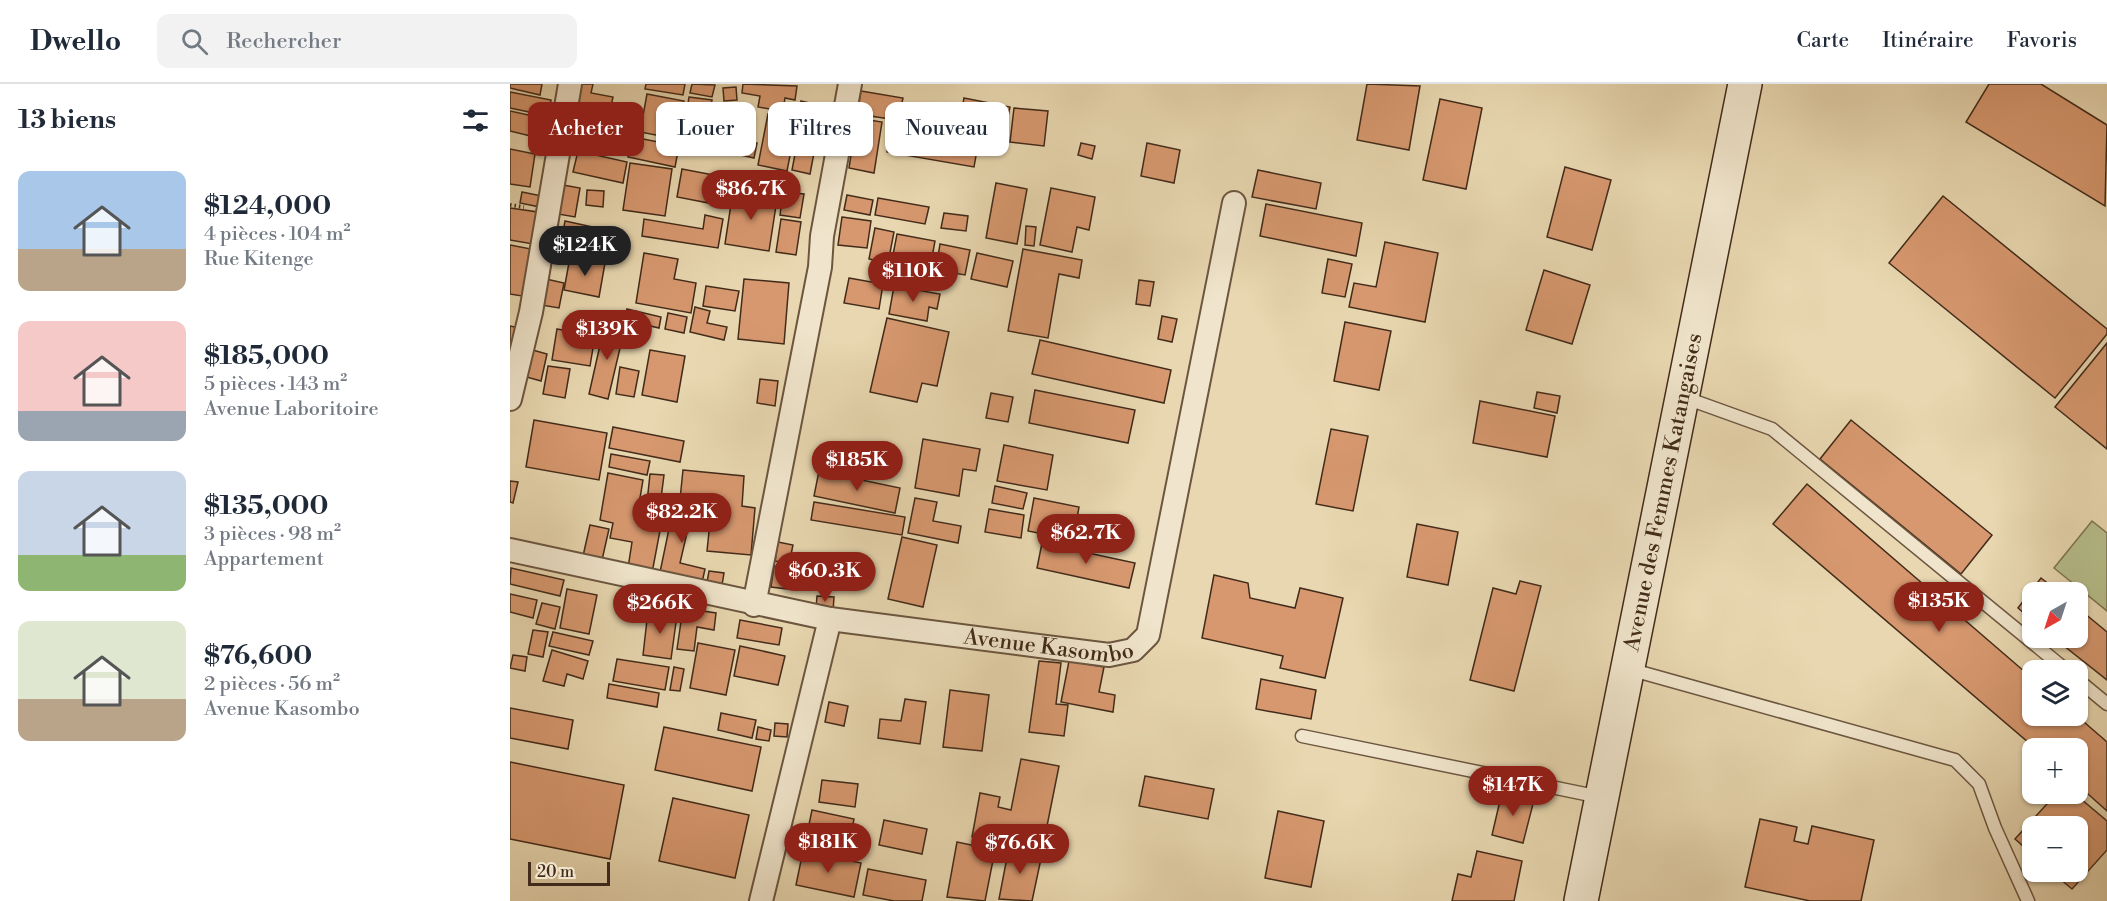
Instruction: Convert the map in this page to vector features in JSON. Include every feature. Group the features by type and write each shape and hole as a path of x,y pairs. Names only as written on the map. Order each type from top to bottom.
{"street":[{"path":"510,399 531,312 570,84"},
{"path":"754,605 820,267 822,236 850,84"},
{"name":"Avenue des Femmes Katangaises","path":"1581,901 1745,84"},
{"name":"Avenue Kasombo","path":"510,550 754,605 830,619 1109,655 1133,650 1148,635 1234,203"},
{"path":"761,901 830,619"}],"lane":[{"path":"1682,396 1772,429 2054,660"},
{"path":"1627,669 1955,760 1978,784 1999,838 2028,901"},
{"path":"2088,688 2107,704"},
{"path":"1302,736 1601,797"}],"green space":[{"path":"2092,521 2107,533 2107,611 2088,596 2088,582 2071,582 2054,568"}],"building":[{"path":"510,84 542,84 540,95 510,88"},
{"path":"582,84 593,84 591,93 613,97 612,102 578,102"},
{"path":"646,84 685,84 683,95 645,89"},
{"path":"692,84 715,85 712,97 690,93"},
{"path":"743,84 797,86 795,100 785,98 784,102 768,102 768,109 758,107 760,96 742,93"},
{"path":"1367,84 1420,86 1409,150 1357,140"},
{"path":"1989,84 2041,84 2107,125 2105,206 1966,122"},
{"path":"736,87 737,100 724,101 723,88"},
{"path":"861,91 903,98 902,102 885,102 885,118 873,116 873,102 859,102"},
{"path":"510,92 551,100 551,102 528,102 528,112 510,108"},
{"path":"647,94 684,101 656,102 656,135 644,133"},
{"path":"689,97 712,100 712,102 688,102"},
{"path":"964,98 984,102 963,102"},
{"path":"1440,99 1482,108 1466,189 1423,180"},
{"path":"1014,108 1048,111 1044,146 1010,142"},
{"path":"510,111 528,115 528,135 510,131"},
{"path":"768,114 768,156 790,156 787,171 758,165"},
{"path":"873,121 882,122 874,173 849,168 851,156 873,156"},
{"path":"644,139 656,142 656,156 677,156 675,167 628,157 644,156"},
{"path":"1081,143 1095,146 1092,159 1078,155"},
{"path":"1147,143 1180,150 1174,183 1141,176"},
{"path":"510,149 528,153 528,156 535,156 530,187 510,184"},
{"path":"577,156 600,156 627,162 623,183 573,172"},
{"path":"795,156 813,156 810,174 792,170"},
{"path":"910,156 976,156 974,167"},
{"path":"630,163 672,169 665,216 623,210"},
{"path":"1565,167 1611,180 1592,250 1547,237"},
{"path":"682,169 719,176 714,204 677,197"},
{"path":"1258,170 1321,183 1316,209 1252,197"},
{"path":"996,183 1027,189 1017,244 986,238"},
{"path":"563,185 580,188 575,217 558,214"},
{"path":"1051,188 1095,197 1089,230 1077,227 1072,252 1040,245"},
{"path":"587,190 604,191 603,207 586,205"},
{"path":"733,191 777,199 769,251 725,244"},
{"path":"522,192 542,196 540,207 520,203"},
{"path":"783,192 804,194 800,218 780,215"},
{"path":"847,195 873,200 870,215 844,210"},
{"path":"1943,196 2107,329 2107,334 2055,398 1889,263"},
{"path":"878,198 929,207 925,224 875,215"},
{"path":"1266,204 1362,223 1356,256 1260,236"},
{"path":"510,208 538,212 533,244 510,240"},
{"path":"944,213 968,216 966,231 941,228"},
{"path":"705,215 723,219 718,248 642,236 644,219 703,229"},
{"path":"842,217 871,221 867,248 838,245"},
{"path":"781,219 801,222 796,255 776,252"},
{"path":"565,221 593,227 588,255 560,250"},
{"path":"1026,226 1036,227 1034,246 1025,245"},
{"path":"875,228 894,232 888,263 869,259"},
{"path":"897,234 935,241 930,268 892,260"},
{"path":"1385,242 1438,253 1425,322 1349,307 1354,283 1376,287"},
{"path":"940,244 970,250 965,275 936,270"},
{"path":"510,245 531,249 522,296 510,294"},
{"path":"1023,249 1082,260 1079,278 1059,274 1048,338 1008,331"},
{"path":"644,253 678,259 674,279 696,283 691,313 636,303"},
{"path":"977,253 1013,261 1007,287 971,279"},
{"path":"570,257 605,263 599,297 564,290"},
{"path":"1328,259 1352,264 1345,297 1322,293"},
{"path":"1544,270 1590,285 1572,344 1526,330"},
{"path":"849,278 883,284 879,309 844,303"},
{"path":"546,279 564,283 559,308 541,305"},
{"path":"744,279 789,283 784,344 738,339"},
{"path":"1139,280 1154,282 1150,306 1136,304"},
{"path":"706,286 739,291 735,311 703,306"},
{"path":"894,286 940,294 937,309 929,307 927,321 889,314"},
{"path":"695,307 710,311 707,323 727,327 724,340 690,332"},
{"path":"627,309 661,317 659,328 624,320"},
{"path":"668,313 687,317 684,333 665,329"},
{"path":"1162,316 1177,319 1172,342 1158,339"},
{"path":"887,318 949,332 937,386 922,383 917,402 870,392"},
{"path":"1345,322 1391,331 1379,390 1334,381"},
{"path":"605,323 625,327 608,399 589,394"},
{"path":"510,326 515,327 513,355 510,354"},
{"path":"557,329 595,336 590,366 552,360"},
{"path":"1040,340 1171,370 1164,403 1032,374"},
{"path":"2107,343 2107,449 2055,407"},
{"path":"529,349 547,354 541,381 523,376"},
{"path":"650,350 685,356 677,402 642,395"},
{"path":"548,366 570,369 565,398 543,394"},
{"path":"620,367 639,371 634,397 616,394"},
{"path":"760,379 778,381 775,406 757,403"},
{"path":"1035,390 1135,410 1128,443 1029,423"},
{"path":"1537,392 1560,396 1557,413 1534,408"},
{"path":"991,393 1013,397 1008,422 986,418"},
{"path":"1480,401 1555,416 1547,457 1473,443"},
{"path":"534,420 607,433 599,480 526,467"},
{"path":"1851,420 1992,535 1961,574 1820,459"},
{"path":"613,427 684,441 680,462 609,448"},
{"path":"1331,429 1368,436 1353,511 1316,504"},
{"path":"923,439 980,449 976,471 963,469 959,496 915,488"},
{"path":"1004,445 1053,455 1047,490 997,481"},
{"path":"611,454 650,461 647,475 609,467"},
{"path":"683,470 744,476 742,506 755,508 751,555 707,551 712,503 680,499"},
{"path":"819,471 900,488 895,513 814,496"},
{"path":"608,473 643,480 637,516 662,520 652,573 628,568 632,542 610,538 613,523 600,520"},
{"path":"650,474 664,475 659,514 646,512"},
{"path":"510,481 518,482 513,503 510,502"},
{"path":"1807,484 2022,669 2022,726 2088,726 2107,742 2107,811 2088,794 2088,738 2023,738 1773,524"},
{"path":"995,486 1027,493 1023,509 992,503"},
{"path":"915,498 937,502 933,521 961,526 958,543 908,533"},
{"path":"1034,498 1079,507 1073,540 1028,531"},
{"path":"675,500 707,507 703,527 689,524 680,563 705,569 701,587 659,577"},
{"path":"814,502 905,517 902,535 811,520"},
{"path":"989,509 1024,515 1021,538 985,532"},
{"path":"1417,524 1458,532 1448,585 1407,577"},
{"path":"590,525 609,529 602,560 583,556"},
{"path":"902,537 937,545 923,607 888,599"},
{"path":"778,542 793,545 789,564 775,561"},
{"path":"1042,543 1135,563 1129,588 1037,568"},
{"path":"774,566 790,569 787,589 771,587"},
{"path":"511,568 564,580 560,596 510,584"},
{"path":"709,571 724,573 721,591 706,588"},
{"path":"1214,575 1248,583 1250,598 1295,608 1300,588 1343,598 1325,678 1280,668 1283,656 1202,638"},
{"path":"1520,581 1541,586 1514,691 1470,680 1493,588 1516,594"},
{"path":"567,589 597,595 589,634 560,628"},
{"path":"510,594 537,600 533,618 510,612"},
{"path":"817,596 834,597 833,611 816,609"},
{"path":"542,603 560,607 555,629 536,624"},
{"path":"683,608 716,613 714,630 697,627 694,651 677,649"},
{"path":"648,611 677,615 671,659 643,655"},
{"path":"2088,616 2107,632 2107,680 2088,665 2088,660 2082,660 2067,648 2088,648"},
{"path":"740,620 782,628 779,645 737,638"},
{"path":"533,630 548,632 543,657 528,654"},
{"path":"553,632 593,641 589,655 549,646"},
{"path":"698,643 735,650 726,695 690,688"},
{"path":"740,646 785,656 778,685 734,676"},
{"path":"552,650 588,661 583,679 567,674 564,686 543,681"},
{"path":"513,655 527,657 525,671 510,668"},
{"path":"617,659 669,667 665,690 613,681"},
{"path":"1039,661 1061,663 1056,704 1068,705 1064,736 1029,732"},
{"path":"1069,661 1104,667 1099,692 1115,695 1113,712 1061,702"},
{"path":"674,667 684,669 680,691 670,690"},
{"path":"1261,679 1316,690 1311,719 1256,709"},
{"path":"609,684 659,693 657,707 607,698"},
{"path":"950,690 989,695 982,751 943,747"},
{"path":"905,699 926,702 920,744 878,738 880,719 901,721"},
{"path":"829,702 848,706 844,726 825,722"},
{"path":"510,708 573,720 568,749 510,738"},
{"path":"721,713 756,720 752,738 718,730"},
{"path":"775,723 788,724 787,737 774,736"},
{"path":"664,727 761,747 752,791 655,770"},
{"path":"758,727 771,730 769,741 756,739"},
{"path":"1021,759 1059,766 1042,851 972,837 980,793 1000,797 998,807 1011,810"},
{"path":"510,762 624,785 610,859 510,839"},
{"path":"1145,776 1214,789 1208,819 1139,806"},
{"path":"822,780 858,784 855,807 819,802"},
{"path":"1502,792 1534,800 1523,843 1492,835"},
{"path":"673,798 749,815 735,878 659,861"},
{"path":"2047,804 2087,804 2107,821 2107,850 2088,871 2088,816 2036,816"},
{"path":"812,810 854,819 847,853 805,844"},
{"path":"1278,811 1324,821 1311,887 1265,878"},
{"path":"1760,819 1797,827 1794,841 1808,844 1812,826 1874,840 1861,901 1810,901 1745,887"},
{"path":"884,820 927,829 922,854 879,845"},
{"path":"2022,831 2022,845 2015,839"},
{"path":"957,842 995,850 985,901 947,897"},
{"path":"1009,847 1042,854 1032,901 999,899"},
{"path":"803,851 861,863 854,897 796,885"},
{"path":"1477,851 1522,861 1514,901 1452,901 1458,874 1471,877"},
{"path":"868,869 926,880 922,901 894,901 863,895"},
{"path":"2064,882 2078,882 2072,889"}]}
